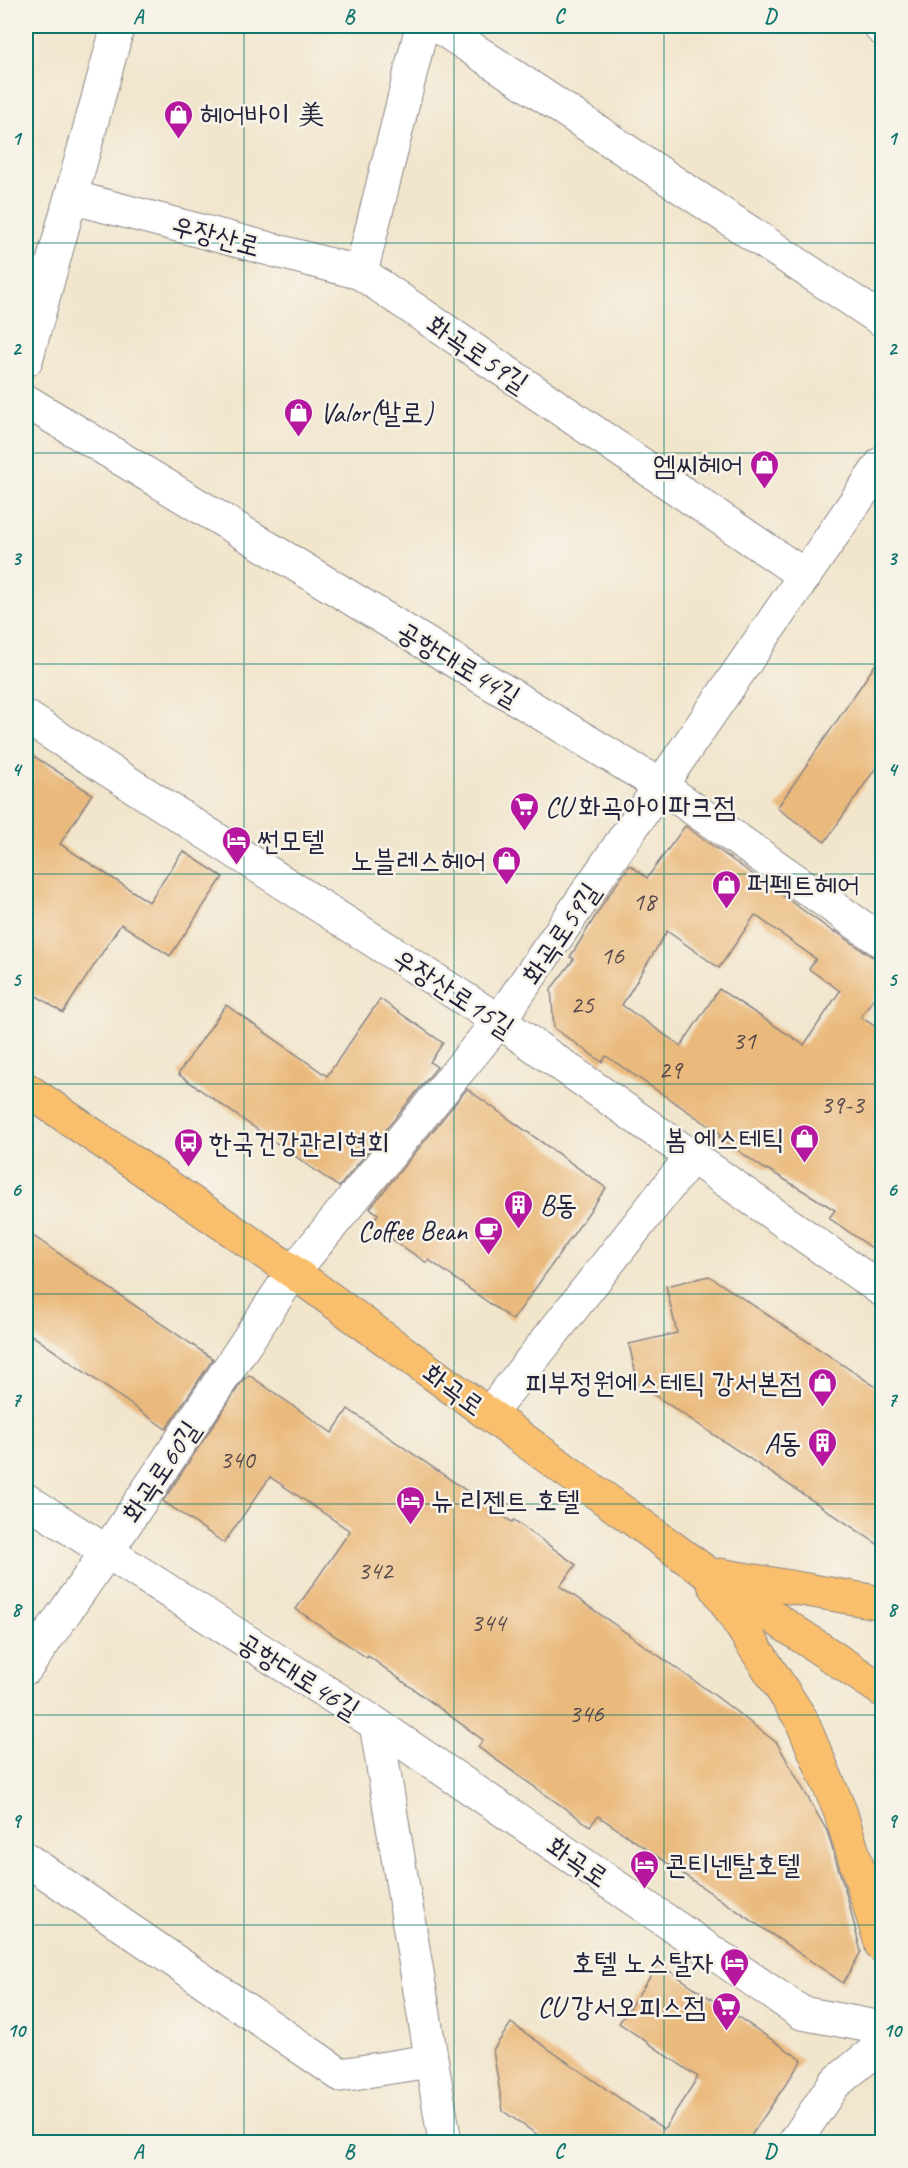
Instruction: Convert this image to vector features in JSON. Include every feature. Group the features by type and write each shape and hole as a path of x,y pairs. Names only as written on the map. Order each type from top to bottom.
{"main road":[{"name":"화곡로","path":"26,1089 293,1272 707,1573 882,1690"},
{"path":"707,1573 882,1603"},
{"path":"707,1573 801,1719 840,1811 882,1946"}],"street":[{"path":"26,360 118,26"},
{"path":"361,273 422,26"},
{"path":"438,26 882,320"},
{"name":"우장산로","path":"71,197 361,273"},
{"name":"화곡로59길","path":"361,273 805,576"},
{"name":"공항대로44길","path":"26,401 661,786 882,941"},
{"name":"화곡로59길","path":"293,1272 499,1021 882,463"},
{"name":"우장산로15길","path":"26,717 499,1021 879,1280"},
{"path":"489,1414 693,1155"},
{"name":"화곡로60길","path":"26,1668 106,1553 293,1272"},
{"name":"공항대로46길","path":"26,1500 376,1724 445,2142"},
{"name":"화곡로","path":"376,1724 802,2013 882,2028"},
{"path":"26,1859 341,2076 430,2061"},
{"path":"795,2142 834,2084 882,2045"}],"building":[{"path":"882,655 882,759 825,842 777,808"},
{"path":"26,751 92,794 60,844 149,902 183,851 223,877 170,956 121,924 63,1013 26,989"},
{"path":"685,826 835,933 835,931 871,956 882,959 882,986 861,1017 882,1031 882,1233 872,1248 829,1218 835,1210 766,1170 719,1137 721,1134 606,1056 602,1062 554,1028 551,989 574,959 570,957 630,865 647,878","holes":["755,915 816,959 809,969 840,991 804,1045 719,989 681,1046 622,1005 667,931 719,968"]},
{"path":"380,999 443,1043 430,1062 437,1067 339,1187 178,1074 226,1005 327,1076"},
{"name":"B동","path":"467,1089 606,1188 513,1320 429,1260 427,1263 371,1225 378,1214 370,1208"},
{"path":"26,1231 213,1359 166,1429 26,1331"},
{"name":"A동","path":"709,1276 882,1391 882,1547 638,1384 629,1344 677,1333 666,1286"},
{"path":"249,1375 332,1433 348,1409 512,1522 514,1520 576,1565 560,1586 713,1694 777,1743 827,1831 848,1900 861,1952 843,1983 598,1816 590,1826 478,1747 483,1740 368,1656 367,1658 296,1609 350,1531 270,1477 224,1543 163,1501 243,1380"},
{"path":"659,1964 802,2060 747,2142 548,2142 503,2111 493,2050 511,2023 664,2129 698,2077 619,2023"}],"place":[{"name":"헤어바이 美","path":"179,140"},
{"name":"Valor(발로)","path":"299,438"},
{"name":"엠씨헤어","path":"764,490"},
{"name":"CU 화곡아이파크점","path":"524,832"},
{"name":"썬모텔","path":"236,866"},
{"name":"노블레스헤어","path":"507,886"},
{"name":"퍼펙트헤어","path":"726,910"},
{"name":"봄 에스테틱","path":"805,1164"},
{"name":"한국건강관리협회","path":"188,1168"},
{"name":"B동","path":"519,1230"},
{"name":"Coffee Bean","path":"488,1256"},
{"name":"피부정원에스테틱 강서본점","path":"823,1408"},
{"name":"A동","path":"822,1468"},
{"name":"뉴 리젠트 호텔","path":"410,1526"},
{"name":"콘티넨탈호텔","path":"644,1890"},
{"name":"호텔 노스탈자","path":"735,1988"},
{"name":"CU 강서오피스점","path":"727,2032"}]}
